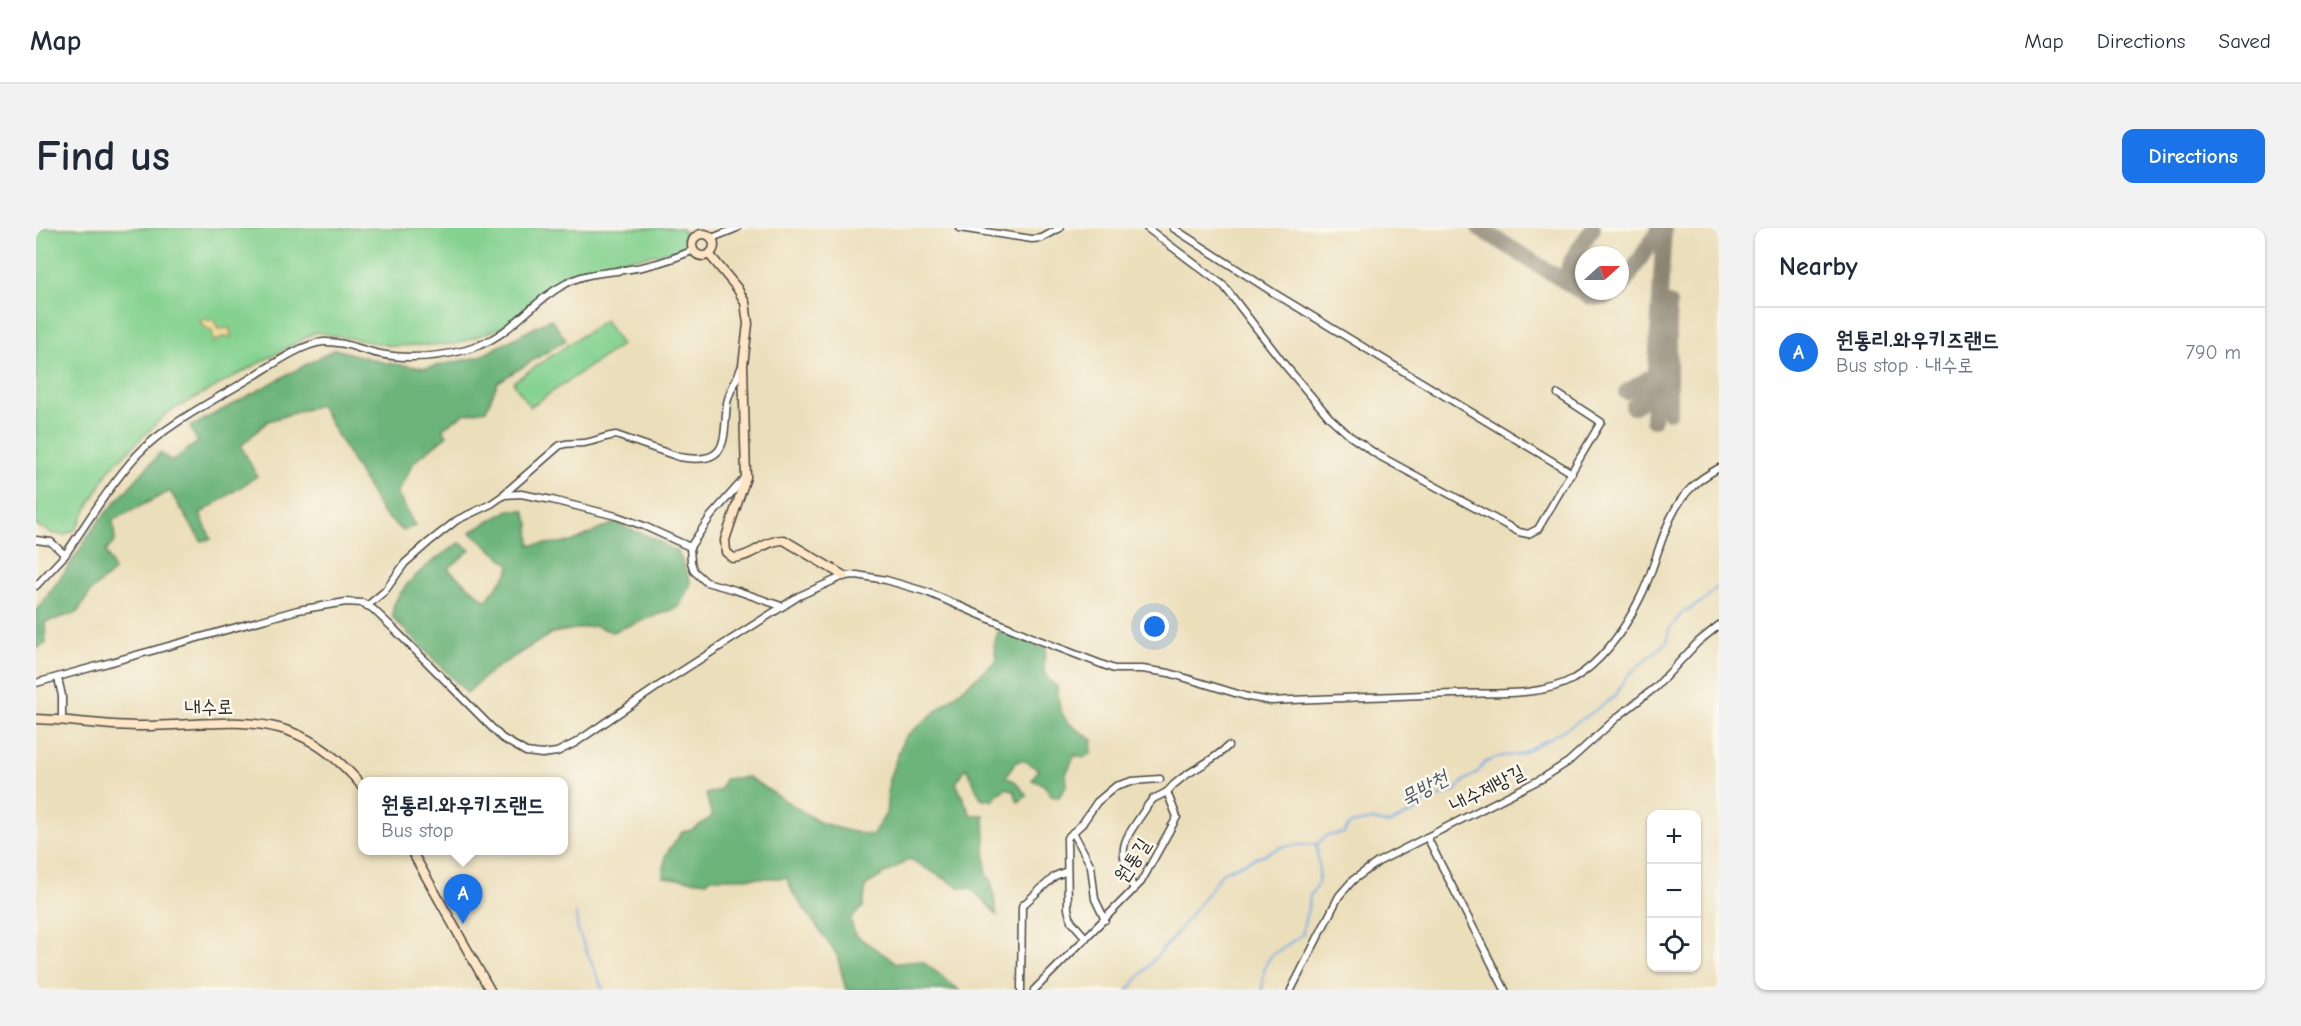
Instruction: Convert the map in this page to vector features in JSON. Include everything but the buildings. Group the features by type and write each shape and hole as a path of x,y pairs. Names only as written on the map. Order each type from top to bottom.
{"street":[{"path":"712,238 737,228"},
{"path":"959,228 1032,239 1042,238 1059,228"},
{"path":"1147,228 1224,286 1284,364 1329,417 1350,436 1376,454 1509,527 1528,534 1538,529 1601,422 1558,394"},
{"path":"1173,228 1274,294 1572,472"},
{"path":"696,231 712,238 714,245 709,254 702,256 694,250 693,240 696,231"},
{"path":"36,586 66,555 102,501 138,455 161,434 286,357 319,343 336,342 379,354 423,358 467,349 486,343 507,331 546,296 567,282 594,273 668,262 694,250"},
{"path":"709,254 727,273 745,302 747,324 743,365 746,477 725,540 726,552 733,558 742,557 774,540 784,540 844,576"},
{"path":"368,606 385,591 405,564 429,542 457,520 491,504 504,495 559,446 566,443 586,443 616,435 690,459 717,453 722,448 725,438 727,400 743,365"},
{"path":"36,683 298,610 346,602 368,606 396,631 502,738 526,752 542,754 565,749 781,606 821,584 844,576 857,575 886,580 927,592 1036,639 1114,669 1169,672 1248,697 1271,701 1516,692 1556,685 1572,679 1585,671 1608,648 1632,615 1645,588 1671,515 1692,486 1719,468"},
{"path":"746,477 711,516 690,547 691,561 699,578 781,606"},
{"path":"504,495 521,494 616,516 690,547"},
{"path":"36,540 51,542 66,555"},
{"name":"내수제방길","path":"1291,990 1346,887 1368,868 1543,778 1568,762 1664,679 1698,642 1719,625"},
{"path":"58,678 62,696 62,720"},
{"name":"내수로","path":"36,719 123,726 227,722 268,724 307,738 326,751 358,781"},
{"path":"1134,890 1124,860 1123,843 1153,799 1167,792 1184,776 1207,764 1228,746"},
{"path":"1086,938 1069,916 1066,842 1097,802 1116,786 1132,781 1160,779"},
{"name":"원통길","path":"1035,990 1134,890 1148,871 1177,817 1167,792"},
{"path":"1073,832 1092,866 1095,899 1105,920"},
{"path":"1427,837 1505,990"},
{"path":"414,855 490,990"},
{"path":"1021,990 1022,906 1055,876 1067,871"}],"green space":[{"path":"36,228 681,228 688,237 688,249 599,264 551,286 506,326 456,344 392,346 316,332 167,413 109,470 75,530 64,535 54,534 36,525"},
{"path":"551,319 566,340 498,382 486,410 464,414 442,428 447,435 414,462 397,493 415,526 403,531 383,514 320,405 268,421 241,446 257,476 200,514 211,539 201,541 170,491 113,520 115,541 106,551 114,571 90,592 77,613 45,622 46,644 36,648 36,611 97,523 160,453 172,461 198,442 190,427 335,349 386,363 426,368 479,357"},
{"path":"605,320 621,345 530,407 513,382"},
{"path":"509,510 524,510 529,524 530,545 571,542 614,523 655,539 678,552 691,583 679,607 612,632 595,626 552,633 491,671 467,693 393,618 393,606 399,595 414,578 432,562 460,543 470,550 448,569 486,601 509,571 510,565 470,532"},
{"path":"999,630 1046,649 1045,675 1057,687 1060,707 1066,720 1093,740 1091,754 1083,758 1075,755 1066,774 1067,784 1059,797 1053,797 1044,785 1032,780 1038,770 1023,761 1016,762 1006,777 1016,782 1027,796 1018,802 1014,791 1007,788 997,794 993,801 981,798 966,768 956,783 971,815 984,815 986,875 991,880 997,915 971,888 959,887 910,859 866,885 863,907 850,919 855,935 897,963 922,961 959,990 846,990 837,955 793,893 787,878 711,878 707,882 663,877 666,854 682,832 692,830 712,817 706,794 720,790 725,779 748,777 819,822 848,831 872,835 886,814 889,779 904,738 996,661 994,643"}],"sand":[{"path":"199,319 214,320 218,329 230,328 231,337 222,337 214,343 212,331 204,327"}],"waterway":[{"name":"묵방천","path":"1262,990 1265,966 1271,956 1303,934 1310,895 1315,890 1319,878 1317,844 1326,836 1344,833 1350,824 1373,820 1388,824 1418,810 1426,801 1455,791 1464,781 1478,772 1484,763 1502,756 1518,755 1586,717 1615,696 1627,676 1667,642 1669,630 1683,612 1702,602 1716,588 1719,588"},
{"path":"1128,990 1180,929 1223,872 1284,846 1317,844"},
{"path":"576,914 578,931 603,990"}],"taxiway":[{"path":"1479,228 1575,288"},
{"path":"1569,285 1567,272 1570,264 1593,228"},
{"path":"1629,276 1660,228"},
{"path":"1653,420 1664,228"},
{"path":"1669,304 1669,412"},
{"path":"1626,392 1661,371"},
{"path":"1633,407 1659,388"}],"place":[{"name":"원통리.와우키즈랜드","path":"463,924"}]}
